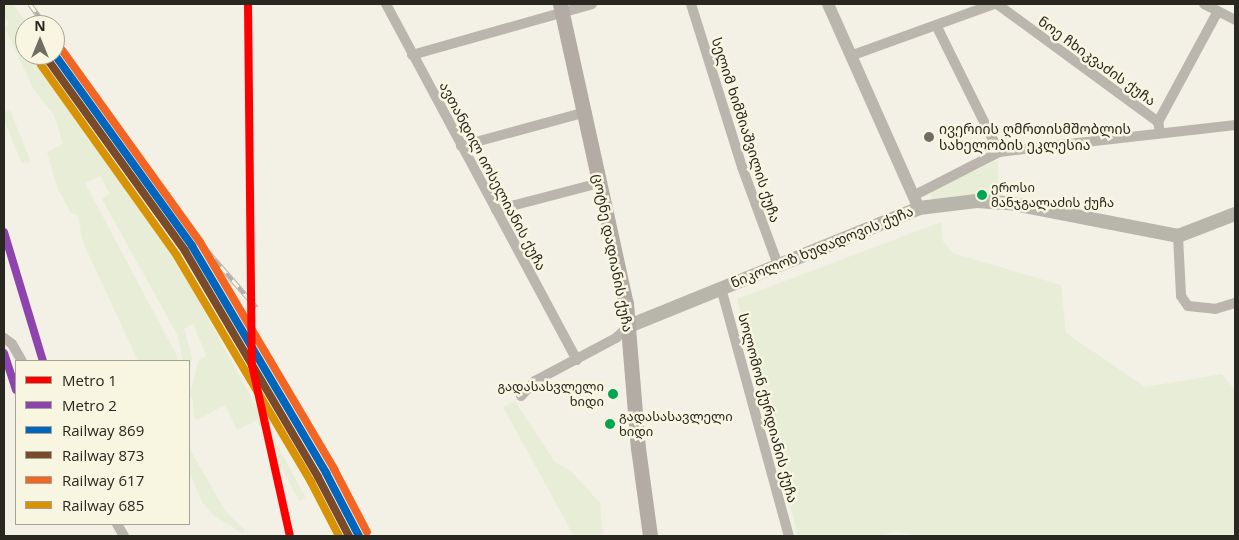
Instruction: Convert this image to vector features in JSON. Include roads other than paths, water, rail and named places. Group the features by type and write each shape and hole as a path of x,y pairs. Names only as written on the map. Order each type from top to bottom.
{"main road":[{"name":"ცოტნე დადიანის ქუჩა","path":"561,8 586,112 628,326 638,448 650,536"},
{"name":"ნიკოლოზ ხუდადოვის ქუჩა","path":"628,326 778,265 917,201 1009,203 1178,236"},
{"path":"1178,236 1235,214"}],"street":[{"name":"ავთანდილ იოსელიანის ქუჩა","path":"386,4 577,360"},
{"path":"412,55 561,8 592,4"},
{"name":"სელიმ ხიმშიაშვილის ქუჩა","path":"691,4 742,167 778,265"},
{"path":"828,4 853,54 917,201 999,152 1235,125"},
{"path":"853,54 995,4"},
{"name":"ნოე ჩხიკვაძის ქუჩა","path":"995,4 1158,122"},
{"path":"1204,4 1235,20"},
{"path":"1160,133 1158,122 1218,11"},
{"path":"936,25 999,152"},
{"path":"461,146 586,112"},
{"path":"496,210 600,182"},
{"path":"1178,236 1181,296 1188,306 1214,309 1235,304"},
{"name":"სოლომონ ქურდიანის ქუჩა","path":"722,288 788,536"},
{"name":"ნიკოლოზ ხუდადოვის ქუჩა","path":"521,396 535,381 616,338 628,326"},
{"path":"4,338 12,344 21,360"},
{"path":"118,525 124,536"}],"railway":[{"path":"30,4 38,15"},
{"path":"65,53 197,239 257,308"}],"metro line":[{"name":"1","path":"248,4 252,365 290,536"},
{"name":"2","path":"4,232 43,360"},
{"name":"2","path":"4,353 15,387"}],"rail line":[{"name":"617","path":"65,54 200,242 334,469 367,532"},
{"name":"685","path":"41,65 177,256 311,482 339,536"},
{"name":"873","path":"52,65 185,251 318,477 349,536"},
{"name":"869","path":"62,65 192,246 326,473 359,536"}],"place":[{"name":"ივერიის ღმრთისმშობლის სახელობის ეკლესია","path":"929,137"},
{"name":"ეროსი მანჯგალაძის ქუჩა","path":"982,195"},
{"name":"გადასასვლელი ხიდი","path":"613,394"},
{"name":"გადასასავლელი ხიდი","path":"610,424"}]}
